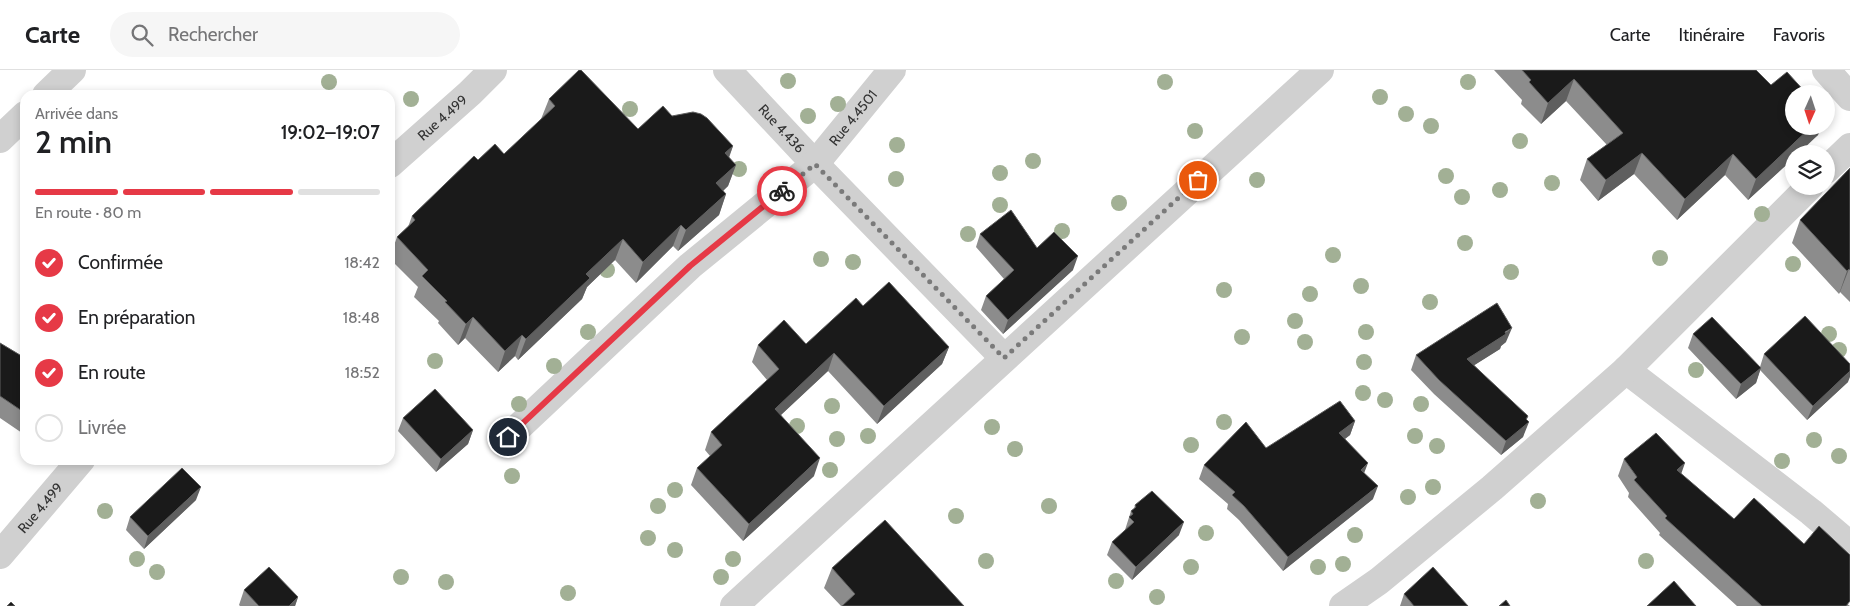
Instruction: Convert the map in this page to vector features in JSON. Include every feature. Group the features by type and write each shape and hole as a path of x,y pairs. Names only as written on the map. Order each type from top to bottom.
{"street":[{"path":"51,90 72,70"},
{"name":"Rue 4.499","path":"395,160 493,70"},
{"name":"Rue 4.436","path":"726,70 1004,358"},
{"name":"Rue 4.4501","path":"508,437 690,266 815,164 892,70"},
{"path":"734,606 1320,70"},
{"path":"1826,70 1850,97"},
{"path":"0,139 20,120"},
{"path":"1835,161 1850,147"},
{"path":"1343,606 1379,581 1492,488 1626,370 1801,195"},
{"path":"1626,370 1811,512 1850,545"},
{"name":"Rue 4.499","path":"0,555 77,465"}],"building":[{"path":"579,70 638,129 663,106 672,116 693,112 701,114 733,146 725,153 736,165 716,183 726,194 686,230 681,225 643,262 623,239 586,274 590,278 526,339 522,335 505,351 473,317 466,324 445,302 447,301 422,276 428,270 397,237 415,220 412,216 474,156 478,160 495,144 504,154 555,106 549,99"},
{"path":"1522,70 1756,70 1771,85 1787,72 1799,85 1785,85 1785,135 1802,135 1792,145 1785,145 1785,152 1756,179 1733,154 1685,199 1642,153 1606,180 1587,159 1623,133 1574,79 1548,103 1529,82 1531,80"},
{"path":"1850,168 1850,270 1847,271 1800,220 1824,195 1835,195 1835,184"},
{"path":"1011,210 1037,248 1054,232 1078,256 1008,320 986,296 1014,270 980,234"},
{"path":"889,282 949,347 884,406 834,353 775,409 820,458 749,524 697,468 722,445 711,432 779,369 758,345 784,320 806,344 856,298 863,306"},
{"path":"1497,303 1512,328 1505,332 1506,334 1467,359 1528,416 1526,419 1529,422 1506,441 1439,380 1416,355"},
{"path":"1805,316 1850,364 1850,371 1813,406 1764,354"},
{"path":"1712,317 1761,368 1741,384 1693,334"},
{"path":"0,343 20,355 20,410 0,396"},
{"path":"435,389 473,430 441,459 403,418"},
{"path":"1340,401 1355,421 1339,433 1368,463 1361,470 1378,486 1288,557 1244,506 1232,495 1235,492 1204,465 1246,422 1266,448"},
{"path":"1656,433 1685,463 1677,470 1734,519 1754,498 1804,544 1819,526 1850,555 1850,601 1846,606 1762,606 1665,518 1667,516 1634,480 1637,477 1624,459"},
{"path":"182,468 201,487 148,536 130,517"},
{"path":"1152,491 1184,522 1136,567 1112,542 1134,522 1129,517 1133,514 1131,511 1136,507 1135,505"},
{"path":"885,520 964,606 842,606 855,594 832,568"},
{"path":"269,567 298,597 289,606 259,606 244,590"},
{"path":"1433,567 1468,606 1414,606 1404,594"},
{"path":"1674,581 1696,606 1647,606"},
{"path":"1506,600 1510,606 1499,606"},
{"path":"11,602 15,606 7,606"}],"way so far":[{"path":"782,191 815,164 1004,358 1198,180"}],"route":[{"path":"508,437 690,266 782,191"}]}
